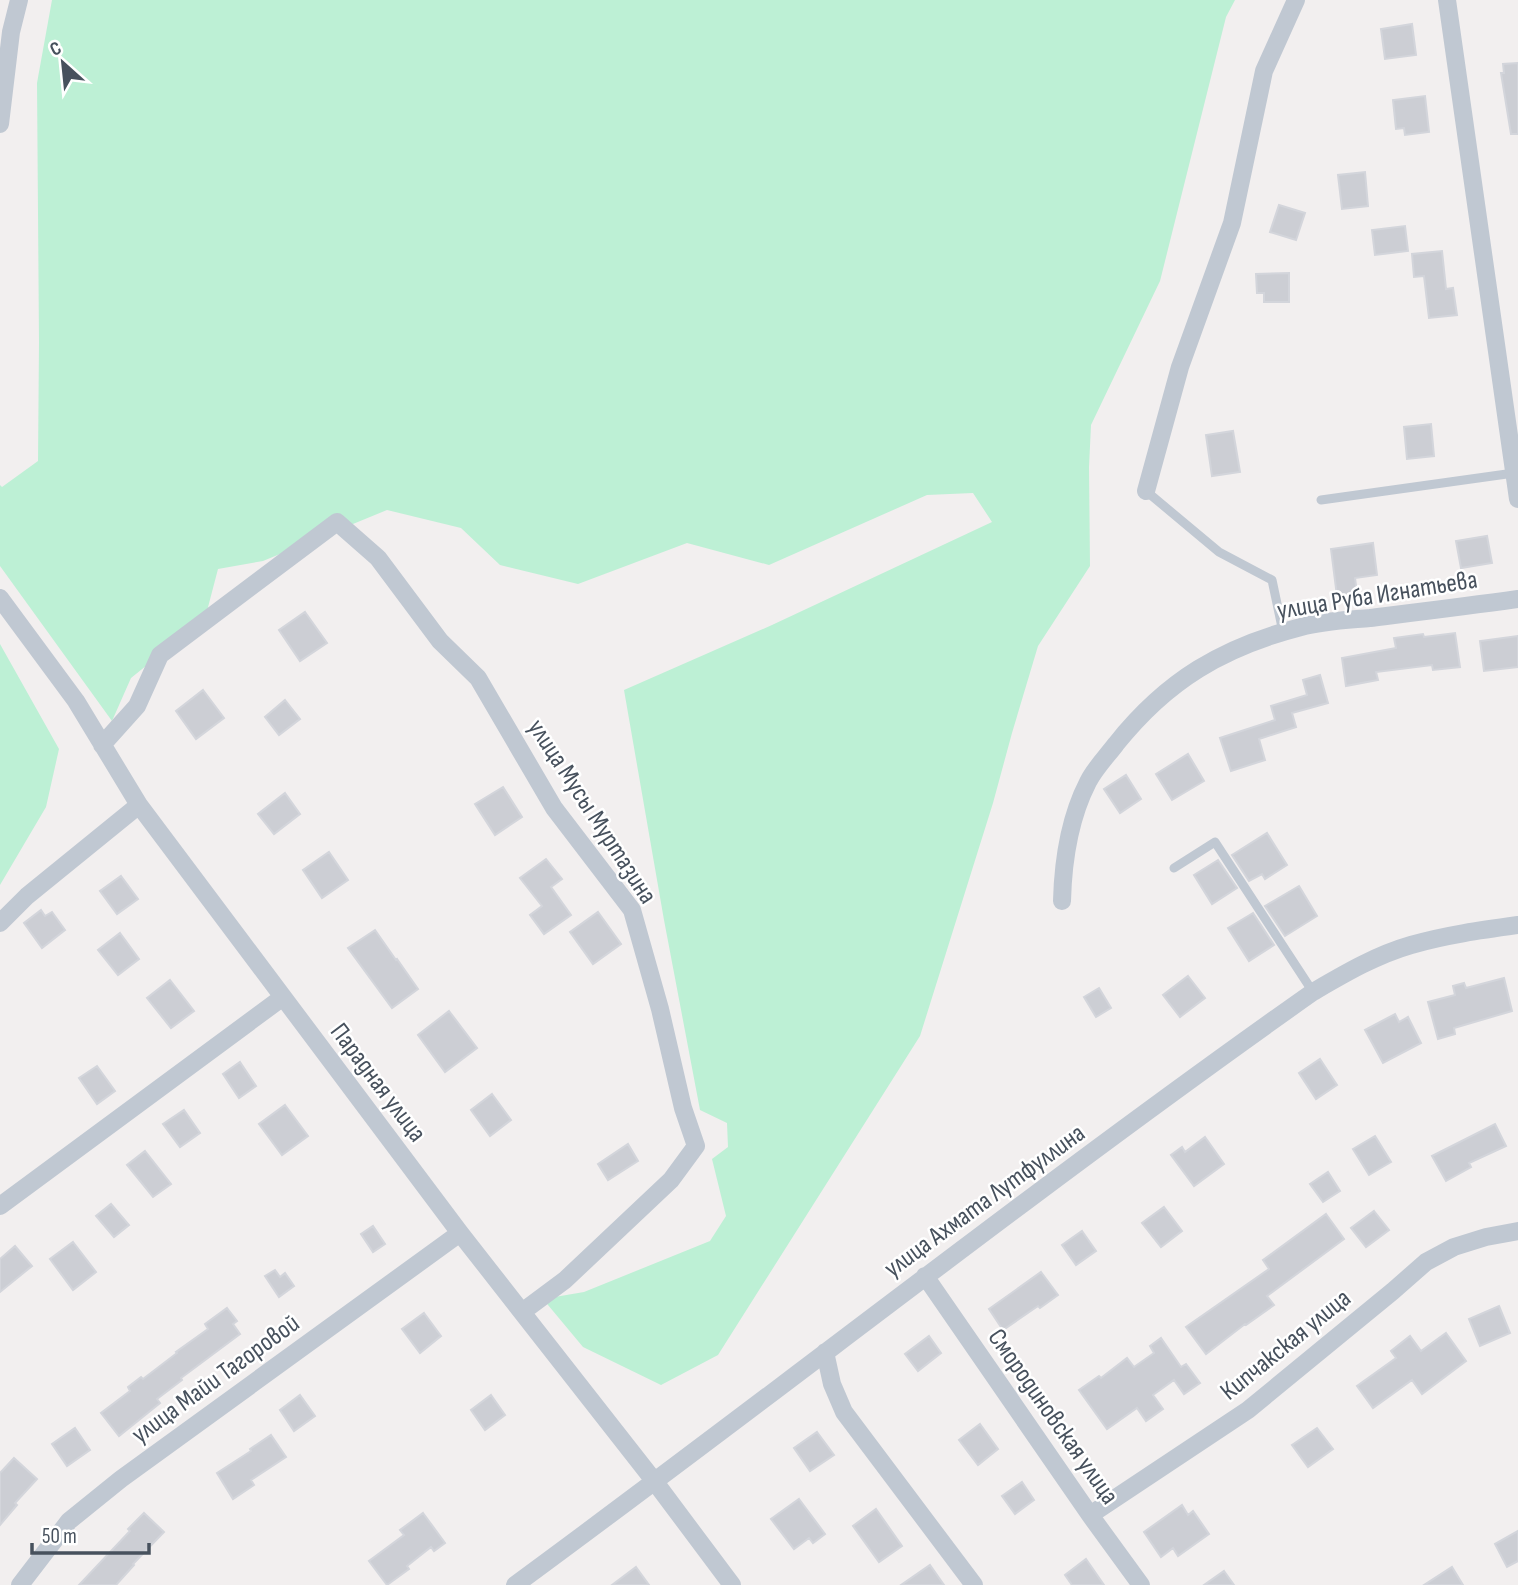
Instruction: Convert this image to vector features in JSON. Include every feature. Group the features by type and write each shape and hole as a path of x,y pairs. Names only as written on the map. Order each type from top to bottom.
{"street":[{"path":"1146,491 1180,367 1231,223 1264,71 1296,0"},
{"path":"1447,0 1518,499"},
{"path":"0,124 12,33 12,1"},
{"name":"улица Мусы Муртазина","path":"102,745 137,706 160,655 337,522 378,558 440,642 478,678 554,808 632,910 660,1009 683,1108 696,1146 671,1180 565,1280 522,1312"},
{"name":"Парадная улица","path":"0,598 76,702 139,805 460,1233 732,1585"},
{"name":"улица Руба Игнатьева","path":"1062,901 1063,872 1077,807 1089,780 1128,729 1151,705 1199,668 1229,651 1304,626 1518,599"},
{"path":"0,923 27,897 139,805"},
{"name":"улица Ахмата Лутфуллина","path":"515,1585 925,1276 1313,992 1361,965 1408,946 1454,934 1518,925"},
{"path":"0,1206 283,997"},
{"name":"Кипчакская улица","path":"1090,1515 1248,1410 1426,1262 1454,1247 1518,1231"},
{"name":"улица Майи Тагоровой","path":"20,1585 69,1521 121,1479 460,1233"},
{"name":"Смородиновская улица","path":"925,1276 1141,1585"},
{"path":"825,1352 832,1384 844,1412 974,1585"}],"lane":[{"path":"1321,500 1514,474"},
{"path":"1146,491 1219,552 1272,580 1283,632"},
{"path":"1174,868 1215,842 1313,992"}],"green space":[{"path":"52,0 1235,0 1226,17 1160,281 1091,425 1090,566 1038,646 993,803 920,1036 718,1355 661,1385 583,1347 543,1299 584,1292 710,1241 726,1216 712,1159 728,1147 727,1123 700,1110 624,690 772,625 992,522 973,493 927,495 769,565 687,543 578,584 500,565 461,528 387,510 263,561 218,569 207,611 193,628 131,678 112,721 0,566 0,485 2,487 38,461 37,83"},
{"path":"0,644 59,749 46,807 0,885"}],"building":[{"path":"1412,24 1416,55 1385,59 1381,29"},
{"path":"1518,63 1518,134 1511,134 1501,73 1504,73 1503,64"},
{"path":"1425,96 1429,132 1405,135 1404,128 1396,129 1393,100"},
{"path":"1365,172 1368,206 1342,209 1338,175"},
{"path":"1279,205 1305,213 1296,240 1270,232"},
{"path":"1405,226 1408,251 1375,255 1372,230"},
{"path":"1442,251 1446,289 1453,288 1457,315 1429,318 1424,276 1414,277 1412,254"},
{"path":"1289,273 1289,302 1264,302 1264,293 1257,293 1256,274"},
{"path":"1431,424 1434,456 1407,459 1404,427"},
{"path":"1233,431 1240,472 1212,476 1206,435"},
{"path":"1487,536 1492,563 1461,568 1456,541"},
{"path":"1373,543 1377,575 1355,578 1357,593 1337,596 1331,549"},
{"path":"305,612 327,643 300,661 279,630"},
{"path":"1455,633 1460,667 1433,670 1432,665 1376,672 1378,680 1346,686 1342,658 1396,648 1394,638"},
{"path":"1518,636 1518,667 1484,671 1480,641"},
{"path":"1320,675 1328,703 1292,713 1296,727 1259,739 1265,760 1231,771 1220,738 1275,720 1271,706 1307,695 1303,680"},
{"path":"203,690 224,718 196,739 176,711"},
{"path":"285,700 300,719 279,735 265,717"},
{"path":"1188,754 1204,781 1172,800 1156,774"},
{"path":"1126,775 1141,799 1120,813 1104,789"},
{"path":"503,787 522,817 495,835 475,804"},
{"path":"285,793 300,814 274,834 258,814"},
{"path":"1267,833 1287,865 1265,879 1262,874 1249,881 1232,855"},
{"path":"329,852 348,880 322,898 303,870"},
{"path":"546,859 562,879 551,887 571,915 544,934 530,915 542,906 520,878"},
{"path":"1218,860 1237,888 1212,904 1194,875"},
{"path":"121,876 138,899 117,914 100,891"},
{"path":"1299,886 1317,916 1285,936 1265,906"},
{"path":"41,910 45,916 52,912 65,930 42,948 24,923"},
{"path":"598,912 621,944 593,964 570,932"},
{"path":"1253,913 1274,945 1249,961 1228,928"},
{"path":"375,930 418,989 392,1008 348,948"},
{"path":"120,933 139,959 118,975 98,950"},
{"path":"1188,976 1205,998 1180,1017 1163,995"},
{"path":"1504,978 1512,1011 1454,1028 1455,1034 1438,1039 1428,1002 1455,995 1453,986 1464,983 1466,988"},
{"path":"170,980 194,1011 171,1028 147,998"},
{"path":"1099,988 1111,1008 1096,1017 1084,997"},
{"path":"449,1011 477,1048 445,1072 418,1035"},
{"path":"1395,1014 1399,1022 1408,1017 1421,1043 1383,1063 1365,1030"},
{"path":"1320,1059 1337,1085 1316,1099 1299,1073"},
{"path":"240,1062 256,1086 239,1098 223,1074"},
{"path":"97,1066 115,1091 97,1104 79,1078"},
{"path":"492,1094 511,1120 490,1136 471,1110"},
{"path":"285,1105 308,1136 282,1155 259,1124"},
{"path":"184,1110 200,1133 180,1147 163,1124"},
{"path":"1495,1124 1506,1146 1469,1163 1471,1167 1446,1181 1432,1156"},
{"path":"1375,1136 1391,1162 1369,1175 1353,1149"},
{"path":"1205,1137 1224,1164 1194,1186 1171,1155 1182,1147 1185,1152"},
{"path":"628,1144 638,1161 608,1180 598,1164"},
{"path":"145,1151 171,1184 153,1197 127,1165"},
{"path":"1328,1172 1340,1191 1323,1202 1310,1184"},
{"path":"111,1204 129,1225 114,1237 96,1216"},
{"path":"1164,1207 1182,1231 1161,1247 1142,1223"},
{"path":"1374,1211 1389,1230 1366,1247 1351,1228"},
{"path":"1326,1214 1344,1239 1267,1296 1274,1305 1206,1354 1186,1327 1269,1269 1263,1260"},
{"path":"373,1226 385,1244 373,1252 361,1234"},
{"path":"1082,1231 1096,1251 1076,1265 1062,1245"},
{"path":"73,1242 96,1272 73,1290 50,1259"},
{"path":"15,1246 32,1266 0,1292 0,1259"},
{"path":"275,1270 280,1277 285,1273 294,1286 279,1297 265,1276"},
{"path":"1041,1272 1058,1295 1003,1330 989,1309"},
{"path":"1499,1306 1510,1333 1480,1346 1469,1319"},
{"path":"227,1308 237,1321 233,1324 240,1334 181,1378 182,1380 157,1399 160,1403 119,1436 101,1413 130,1391 128,1387 141,1377 143,1379 208,1329 205,1324"},
{"path":"424,1313 441,1336 420,1353 402,1329"},
{"path":"1446,1333 1466,1361 1422,1394 1412,1380 1373,1408 1357,1386 1396,1358 1391,1351 1410,1336 1421,1351"},
{"path":"929,1336 941,1353 918,1371 905,1354"},
{"path":"1161,1338 1181,1367 1186,1364 1200,1383 1184,1394 1174,1380 1153,1395 1163,1409 1146,1421 1137,1408 1107,1429 1079,1390 1099,1376 1101,1378 1127,1358 1134,1367 1154,1353 1150,1346"},
{"path":"300,1395 315,1416 294,1431 280,1410"},
{"path":"491,1395 505,1415 485,1430 471,1410"},
{"path":"980,1424 998,1449 978,1465 959,1440"},
{"path":"75,1428 90,1450 67,1466 52,1444"},
{"path":"1317,1428 1333,1449 1308,1467 1292,1445"},
{"path":"817,1432 834,1455 810,1471 794,1448"},
{"path":"271,1435 286,1457 251,1480 254,1485 233,1499 217,1473"},
{"path":"14,1458 37,1479 15,1503 17,1505 0,1525 0,1473"},
{"path":"1022,1482 1034,1500 1015,1514 1002,1496"},
{"path":"799,1499 825,1534 813,1543 809,1538 794,1549 771,1519"},
{"path":"1182,1505 1188,1515 1193,1511 1209,1534 1178,1556 1173,1548 1161,1557 1144,1532"},
{"path":"876,1509 902,1546 879,1562 853,1526"},
{"path":"144,1513 164,1532 116,1585 79,1585 130,1531 128,1529"},
{"path":"423,1513 445,1543 434,1551 431,1547 407,1566 409,1569 387,1585 369,1561 404,1535 400,1530"},
{"path":"1518,1531 1518,1561 1507,1567 1495,1544"},
{"path":"1086,1559 1104,1585 1072,1585 1065,1575"},
{"path":"930,1565 944,1585 901,1585"},
{"path":"636,1567 649,1585 612,1585"},
{"path":"1452,1567 1463,1585 1424,1585"},
{"path":"1224,1571 1234,1585 1204,1585"}]}
